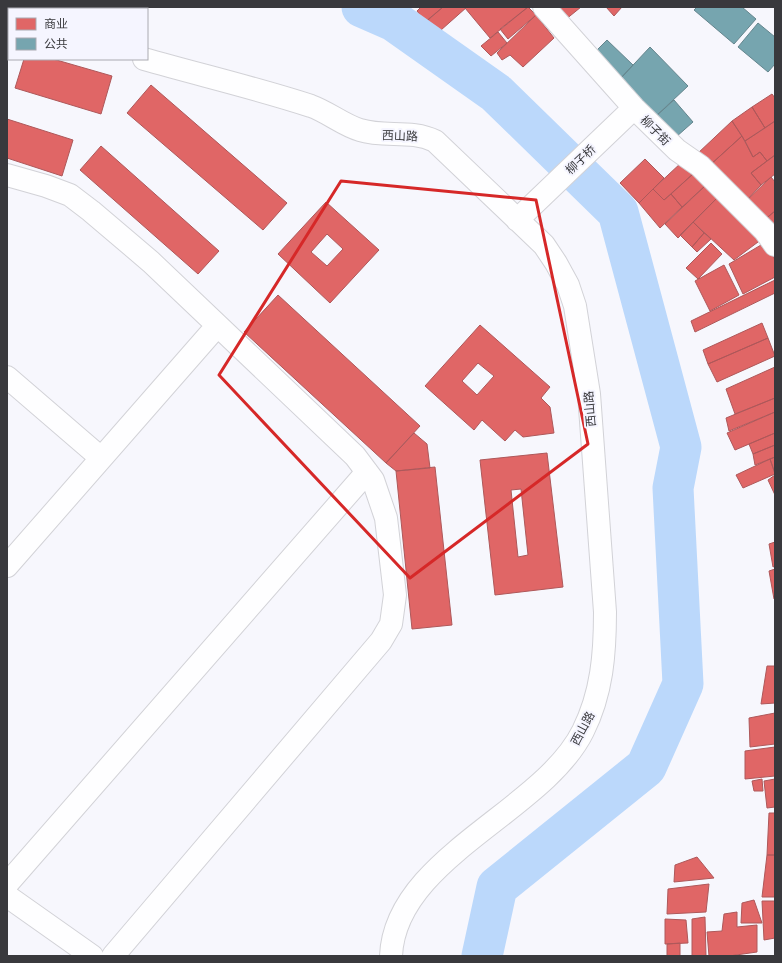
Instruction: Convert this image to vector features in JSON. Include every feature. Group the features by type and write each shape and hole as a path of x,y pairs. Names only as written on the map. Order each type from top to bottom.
{"street":[{"name":"柳子街","path":"544,7 634,108 677,150 700,166 765,231 775,245"},
{"name":"西山路","path":"148,60 289,99 317,109 360,130 377,134 425,136 434,141 544,245 568,285 575,306 589,394 605,612 605,644 602,674 594,704 583,732 567,755 548,776 449,857 422,885 401,915 391,946 391,956"},
{"name":"柳子桥","path":"518,220 634,108"},
{"path":"7,175 46,186 70,195 151,262 355,456 373,480 386,518 395,595 391,624 381,641 114,956"},
{"path":"7,566 217,326"},
{"path":"7,377 101,458"},
{"path":"7,884 367,472"},
{"path":"7,896 92,956"}],"highlighted area":[{"path":"341,181 536,200 588,444 410,578 219,375"}],"building: 商业":[{"path":"421,7 443,7 425,22 417,11"},
{"path":"443,7 467,7 432,38 421,26"},
{"path":"528,7 490,38 465,8"},
{"path":"528,7 536,15 508,39 500,29"},
{"path":"554,7 581,7 565,20"},
{"path":"606,7 622,7 614,16"},
{"path":"536,15 554,38 523,67 510,55 502,60 497,53"},
{"path":"498,32 507,43 491,56 481,46"},
{"path":"24,60 56,60 112,76 101,114 15,88"},
{"path":"151,85 287,203 263,230 127,113"},
{"path":"772,94 775,98 775,121 765,128 752,107"},
{"path":"752,107 765,128 745,141 732,121"},
{"path":"7,119 73,140 62,176 7,158"},
{"path":"732,121 742,136 709,166 697,154"},
{"path":"775,121 775,155 767,161 760,152 753,157 745,141"},
{"path":"742,136 753,157 760,152 767,161 751,173 761,185 743,204 709,166"},
{"path":"101,146 219,251 198,274 80,170"},
{"path":"775,155 775,174 761,185 751,173"},
{"path":"645,159 664,178 639,203 620,183"},
{"path":"682,162 694,173 664,200 653,189"},
{"path":"694,173 706,185 682,207 671,194"},
{"path":"771,177 775,182 775,211 763,221 743,204"},
{"path":"706,185 718,197 678,238 665,224"},
{"path":"653,189 664,200 671,194 682,207 660,228 639,203"},
{"path":"718,197 762,239 734,260 693,222"},
{"path":"326,202 379,250 330,303 278,254","holes":["327,234 343,249 327,266 311,252"]},
{"path":"775,211 775,231 763,221"},
{"path":"693,222 704,233 692,247 680,235"},
{"path":"704,233 711,239 697,252 692,247"},
{"path":"766,242 775,260 775,277 743,294 729,264"},
{"path":"711,243 722,254 698,279 686,268"},
{"path":"724,265 739,295 710,311 695,281"},
{"path":"775,280 775,293 695,332 691,321"},
{"path":"278,295 420,426 386,463 244,332"},
{"path":"762,323 768,338 708,364 703,350"},
{"path":"480,325 550,387 541,398 550,407 554,433 523,437 515,430 505,441 482,420 474,430 425,386","holes":["478,363 494,376 477,395 462,381"]},
{"path":"768,338 775,356 717,382 708,364"},
{"path":"775,367 775,398 735,414 726,389"},
{"path":"775,398 775,412 729,431 726,418"},
{"path":"775,412 775,433 735,450 727,433"},
{"path":"414,433 427,444 430,468 396,471 386,463"},
{"path":"775,433 775,445 753,454 749,444"},
{"path":"775,445 775,457 755,465 753,454"},
{"path":"547,453 563,587 495,595 480,460","holes":["521,489 528,555 518,557 511,490"]},
{"path":"775,457 775,473 770,459"},
{"path":"770,459 775,474 743,488 736,475"},
{"path":"435,467 452,625 412,629 396,471"},
{"path":"775,475 775,495 768,480"},
{"path":"775,542 775,566 773,567 769,544"},
{"path":"775,569 775,599 774,599 769,571"},
{"path":"767,666 775,666 775,703 761,704"},
{"path":"775,713 775,744 750,747 749,718"},
{"path":"775,747 775,776 745,779 745,751"},
{"path":"762,779 763,791 754,791 752,781"},
{"path":"775,779 775,807 767,808 764,781"},
{"path":"769,813 775,813 775,855 767,855"},
{"path":"767,855 775,855 775,897 762,897"},
{"path":"697,857 714,878 674,882 675,865"},
{"path":"709,884 706,912 667,914 668,889"},
{"path":"754,900 762,923 741,923 742,903"},
{"path":"762,901 775,901 775,938 764,940"},
{"path":"737,912 737,927 757,925 757,952 729,956 709,956 707,932 722,931 724,914"},
{"path":"705,917 706,956 692,956 692,919"},
{"path":"665,919 686,920 688,943 665,944"},
{"path":"680,943 680,956 667,956 667,944"}],"building: 公共":[{"path":"697,7 742,7 756,19 734,44 694,10"},
{"path":"758,23 775,37 775,64 768,72 738,47"},
{"path":"607,40 633,65 620,79 596,51"},
{"path":"650,47 688,86 655,117 620,79"},
{"path":"674,100 693,122 676,137 655,117"}],"waterway":[{"path":"362,7 394,21 496,93 618,212 681,447 673,488 683,684 646,767 497,887 482,956"}]}
